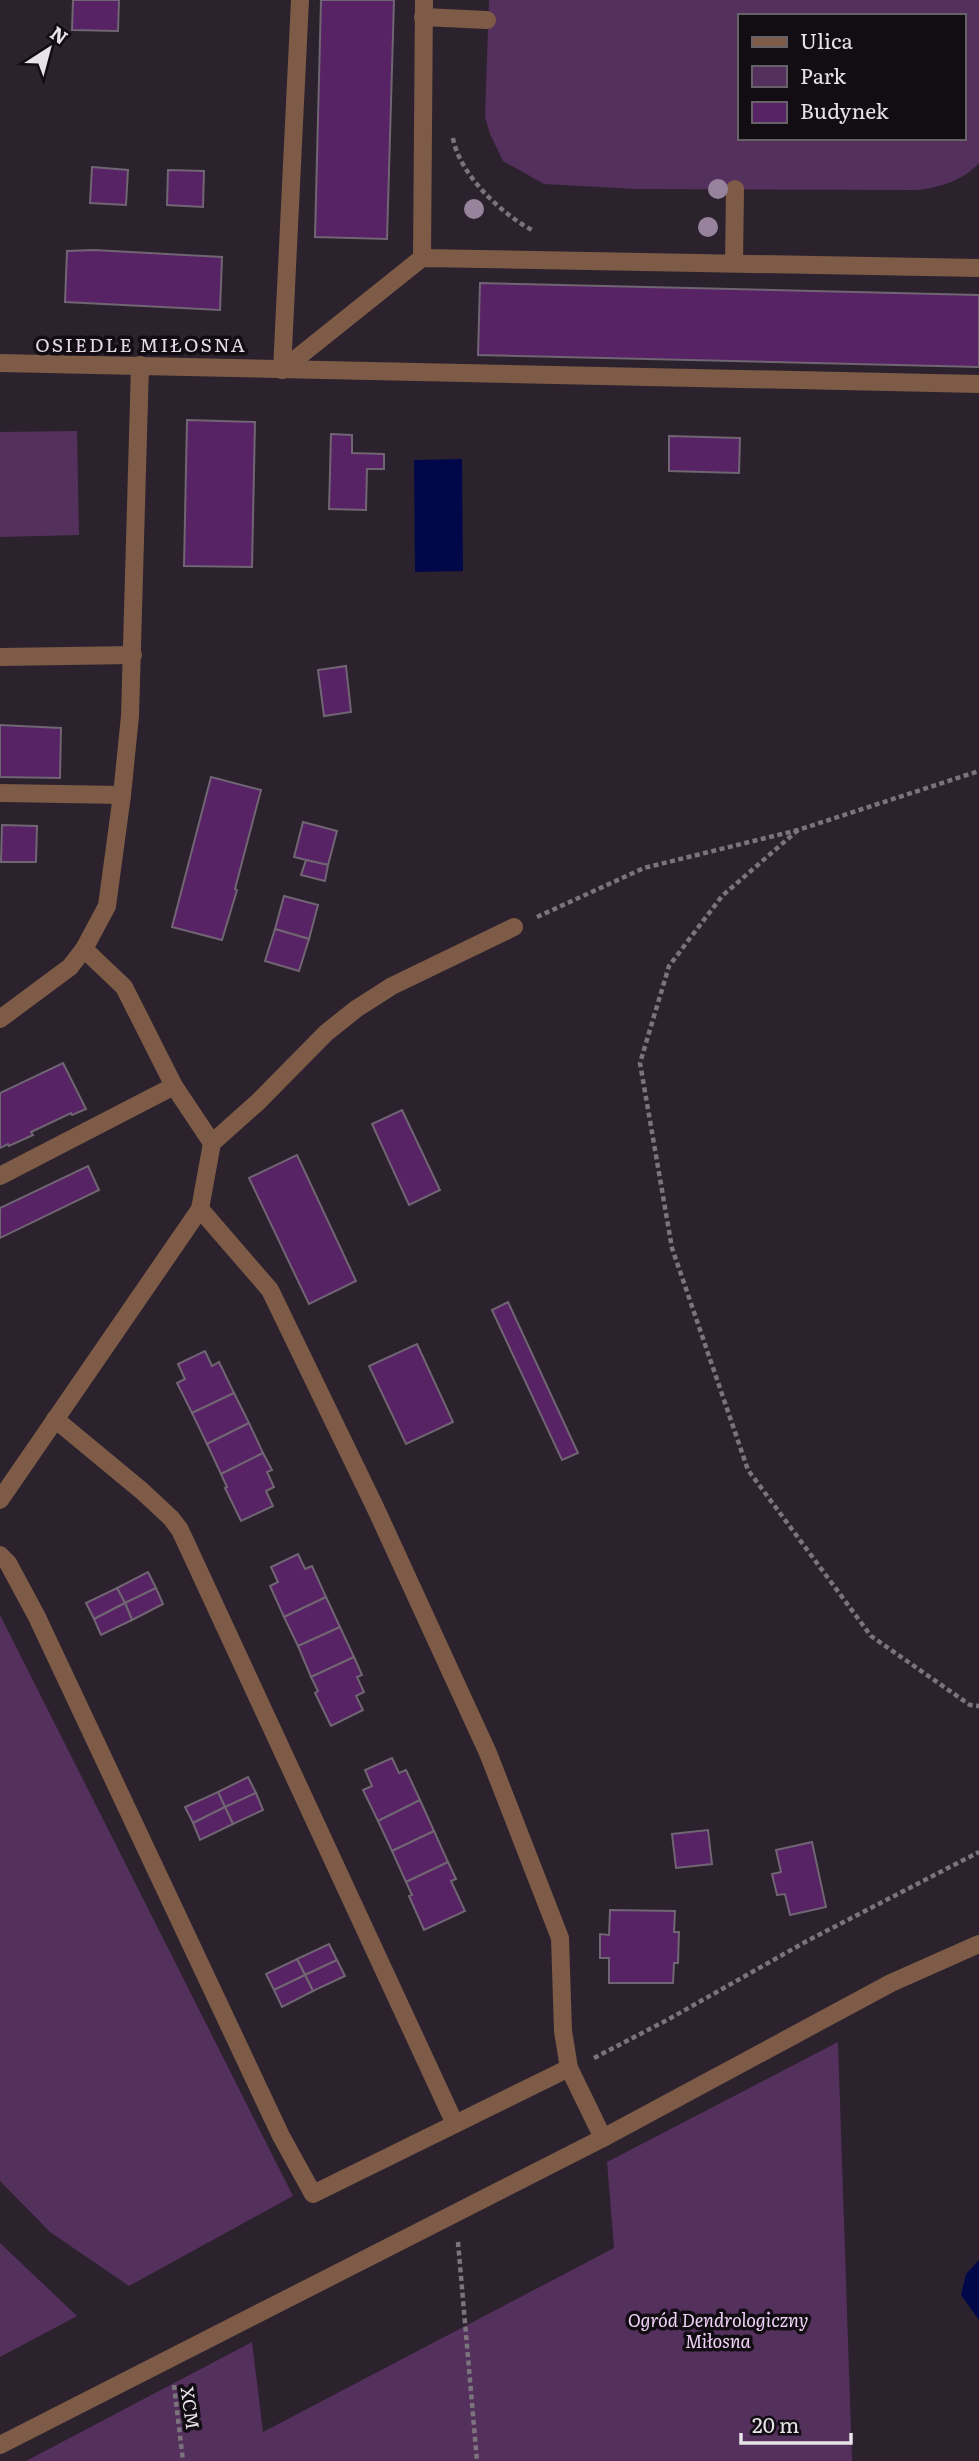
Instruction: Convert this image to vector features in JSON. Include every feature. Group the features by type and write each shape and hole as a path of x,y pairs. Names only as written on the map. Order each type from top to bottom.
{"street":[{"path":"282,370 300,0"},
{"path":"422,258 423,9 487,20"},
{"path":"734,263 735,189"},
{"path":"282,370 422,258 979,268"},
{"path":"0,363 979,384"},
{"path":"0,1019 70,967 84,949 107,906 130,716 140,365"},
{"path":"0,657 133,655"},
{"path":"0,793 122,795"},
{"path":"0,1500 200,1209 212,1143 258,1102 326,1033 356,1009 392,986 514,927"},
{"path":"84,949 124,987 174,1086 212,1143"},
{"path":"0,1176 174,1086"},
{"path":"200,1209 270,1290 375,1507 488,1754 560,1938 564,2031 569,2068 603,2138"},
{"path":"55,1419 142,1491 172,1518 180,1530 454,2124"},
{"path":"0,1555 8,1563 37,1617 281,2136 313,2194 569,2068"},
{"path":"0,2445 603,2138 891,1983 979,1944"}],"path":[{"path":"453,136 455,150 481,190 522,225 540,233"},
{"path":"514,927 644,868 798,830 979,771"},
{"path":"798,830 722,896 669,966 640,1063 672,1248 748,1470 871,1636 970,1705 979,1706"},
{"path":"569,2068 669,2019 807,1941 979,1852"},
{"path":"455,2213 477,2461"},
{"name":"XCM","path":"170,2358 183,2461"}],"green space":[{"path":"489,0 979,0 979,163 958,179 934,187 917,190 636,189 544,184 503,161 485,117"},
{"path":"77,431 79,535 0,537 0,432"},
{"path":"0,1615 293,2196 129,2286 50,2232 0,2181"},
{"name":"Ogród Dendrologiczny Miłosna","path":"838,2042 852,2461 26,2461 252,2342 263,2432 614,2248 607,2162"},
{"path":"0,2243 77,2316 0,2357"}],"shaded area":[{"path":"462,459 463,571 415,572 414,460"},
{"path":"979,2260 979,2320 961,2295 966,2274"}],"building":[{"path":"73,0 119,0 118,31 72,30"},
{"path":"321,0 394,0 387,239 315,237"},
{"path":"92,167 128,170 126,205 90,203"},
{"path":"168,170 204,171 203,207 167,205"},
{"path":"67,251 222,257 220,310 65,302"},
{"path":"480,283 979,295 979,367 478,355"},
{"path":"187,420 255,422 252,567 184,566"},
{"path":"331,434 352,435 352,453 384,454 384,469 367,469 366,510 329,509"},
{"path":"669,436 740,438 739,473 669,471"},
{"path":"346,666 351,712 324,716 318,670"},
{"path":"0,725 61,728 60,778 0,777"},
{"path":"211,777 261,790 222,940 172,927"},
{"path":"303,822 337,831 328,865 294,857"},
{"path":"2,825 37,826 36,862 1,862"},
{"path":"306,860 328,865 325,881 301,875"},
{"path":"284,896 318,905 309,939 275,929"},
{"path":"275,929 309,939 299,971 265,961"},
{"path":"63,1063 86,1109 72,1115 71,1113 31,1132 33,1135 0,1148 0,1093"},
{"path":"402,1110 440,1190 409,1205 372,1124"},
{"path":"297,1155 356,1281 309,1304 249,1178"},
{"path":"88,1166 99,1190 0,1238 0,1208"},
{"path":"508,1302 578,1453 562,1460 492,1310"},
{"path":"417,1344 453,1422 406,1444 369,1366"},
{"path":"205,1351 212,1366 219,1362 234,1393 192,1413 177,1383 185,1379 178,1364"},
{"path":"234,1393 249,1423 207,1444 192,1413"},
{"path":"249,1423 263,1453 221,1474 207,1444"},
{"path":"263,1453 272,1470 267,1472 274,1487 266,1491 273,1506 241,1521 221,1474"},
{"path":"298,1554 305,1569 312,1566 326,1597 284,1617 270,1586 278,1582 271,1567"},
{"path":"148,1572 156,1588 125,1603 117,1588"},
{"path":"117,1588 125,1603 94,1619 86,1603"},
{"path":"156,1588 163,1604 132,1620 125,1603"},
{"path":"326,1597 340,1627 298,1646 284,1617"},
{"path":"125,1603 132,1620 101,1635 94,1619"},
{"path":"340,1627 354,1657 311,1677 298,1646"},
{"path":"354,1657 362,1675 357,1677 364,1692 356,1696 363,1710 331,1726 315,1693 318,1691 311,1677"},
{"path":"392,1758 399,1773 406,1770 420,1800 378,1821 363,1790 372,1786 365,1770"},
{"path":"248,1777 256,1793 225,1807 218,1792"},
{"path":"218,1792 225,1807 193,1823 185,1807"},
{"path":"256,1793 263,1810 233,1824 225,1807"},
{"path":"420,1800 434,1831 392,1851 378,1821"},
{"path":"225,1807 233,1824 200,1840 193,1823"},
{"path":"708,1830 712,1864 676,1868 672,1834"},
{"path":"434,1831 448,1862 406,1882 392,1851"},
{"path":"812,1842 826,1907 790,1915 785,1894 777,1895 772,1874 781,1872 776,1850"},
{"path":"448,1862 456,1879 451,1881 465,1911 424,1930 409,1896 412,1895 406,1882"},
{"path":"610,1910 675,1911 674,1932 679,1932 678,1963 674,1963 673,1983 609,1983 609,1958 600,1958 600,1934 609,1935"},
{"path":"329,1944 337,1960 305,1975 297,1959"},
{"path":"297,1959 305,1975 274,1990 266,1974"},
{"path":"337,1960 345,1976 313,1991 305,1975"},
{"path":"305,1975 313,1991 282,2007 274,1990"}],"district":[{"name":"OSIEDLE MIŁOSNA","path":"141,344"}]}
